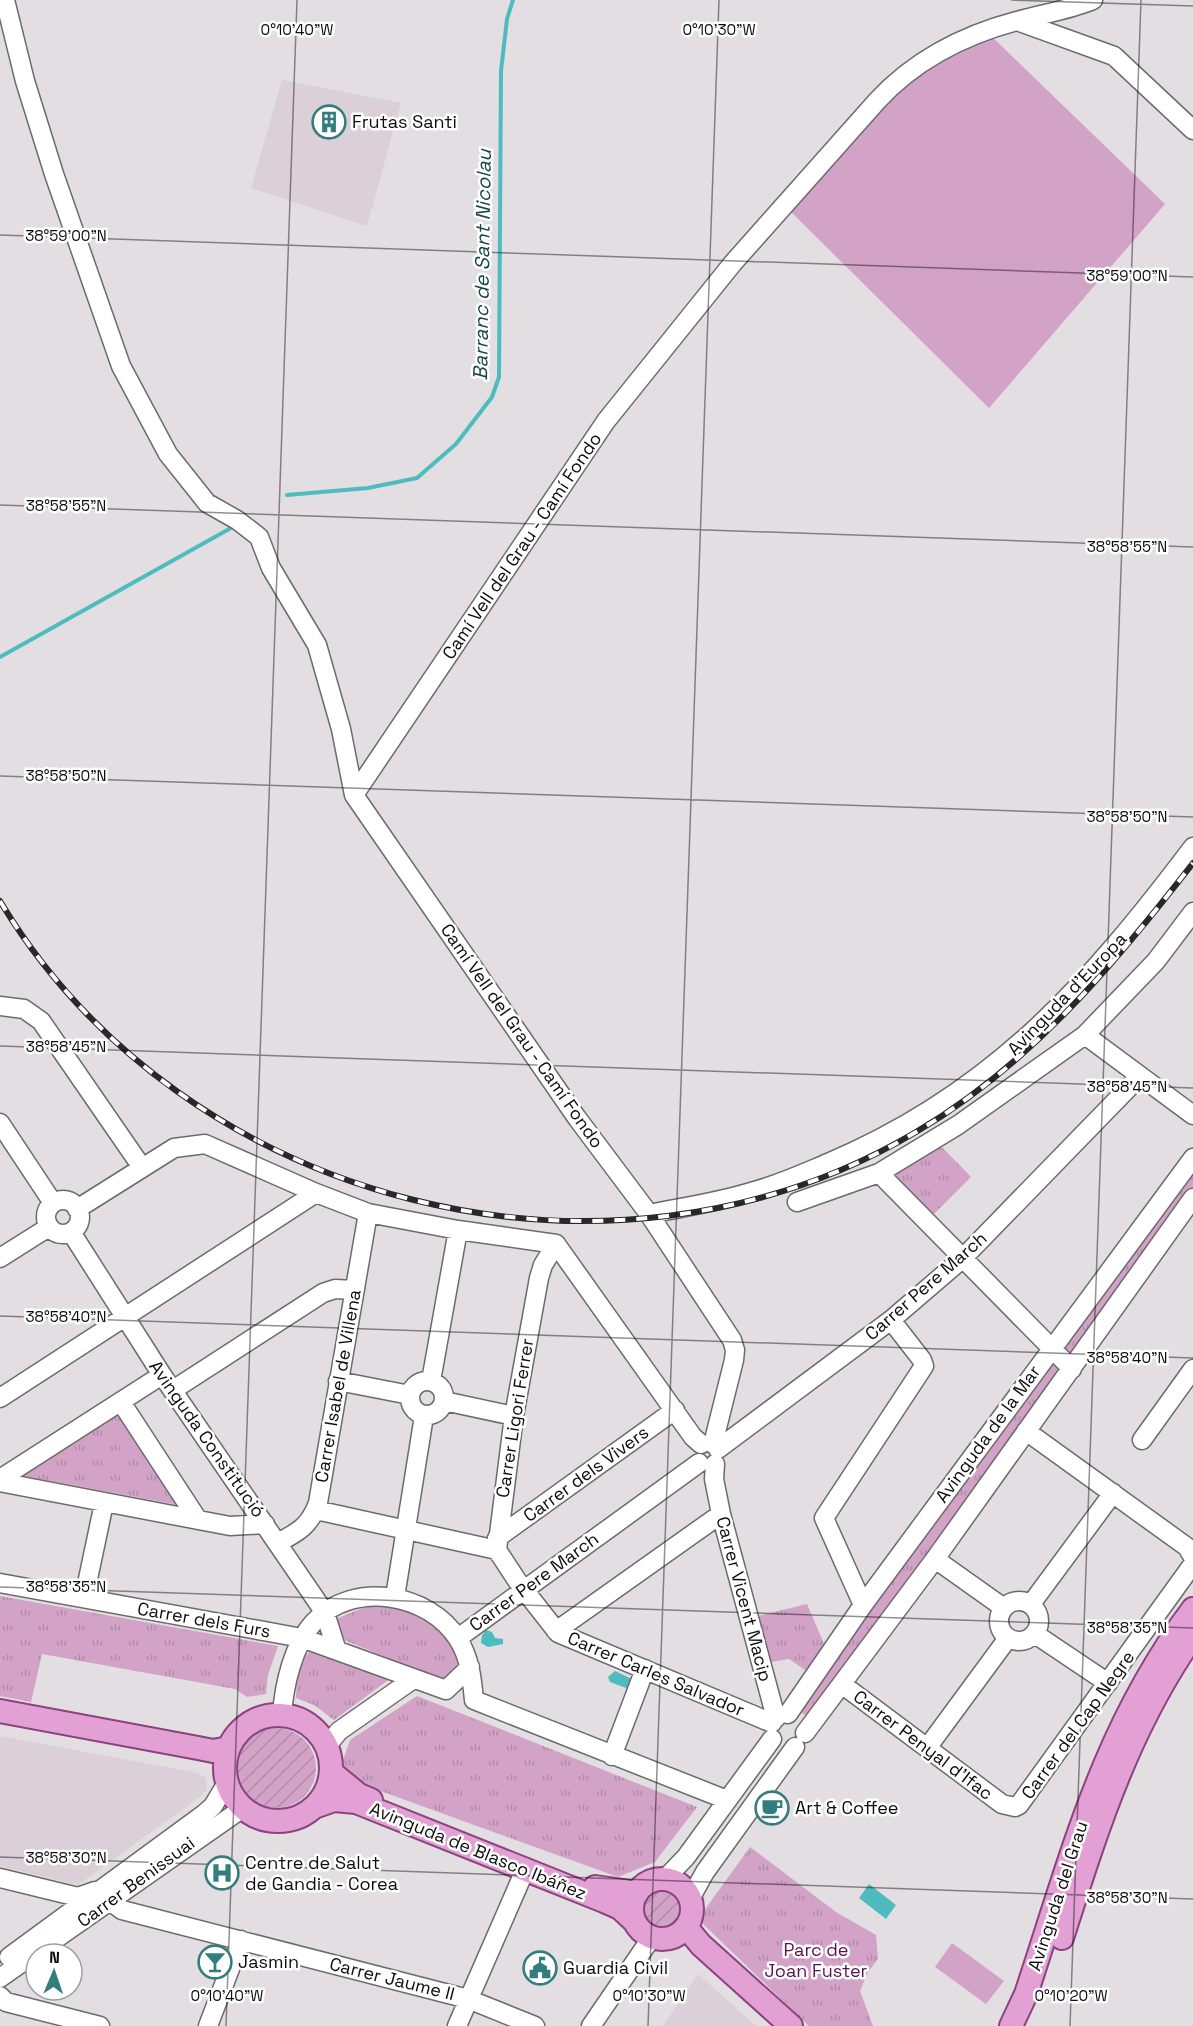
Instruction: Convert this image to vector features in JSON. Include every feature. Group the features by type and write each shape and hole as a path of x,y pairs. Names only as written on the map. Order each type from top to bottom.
{"main road":[{"name":"Avinguda del Grau","path":"1011,2026 1026,1994 1101,1769 1148,1675 1193,1609"},
{"name":"Avinguda del Grau","path":"1029,2026 1042,1997 1119,1767 1160,1687 1193,1636"},
{"path":"0,1712 204,1749 229,1748"},
{"path":"0,1724 195,1760 215,1766 226,1779 243,1808 259,1818 276,1821 303,1815 314,1807 328,1785 331,1772 326,1747 308,1725 282,1715 265,1717 250,1723 237,1734 229,1748 226,1779"},
{"name":"Avinguda de Blasco Ibáñez","path":"331,1772 359,1795 469,1839 602,1890 637,1893"},
{"name":"Avinguda de Blasco Ibáñez","path":"314,1807 334,1800 356,1802 620,1908 635,1922"},
{"path":"670,1934 690,1919 690,1899 680,1886 664,1880 648,1883 637,1893 632,1907 635,1922 701,1945 791,2026"},
{"path":"670,1934 773,2026"}],"street":[{"path":"5,0 25,81 121,366 168,454 207,502 237,520 259,537 271,568 317,645 341,729 354,795"},
{"name":"Camí Vell del Grau - Camí Fondo","path":"704,1444 735,1355 732,1340 649,1214 577,1118 354,795 606,421 732,263 889,88 950,46 985,30 1093,0"},
{"path":"1016,21 1114,56 1193,130"},
{"name":"Avinguda d'Europa","path":"649,1214 752,1192 823,1165 869,1146 954,1096 1009,1054 1061,1006 1124,937 1193,847"},
{"path":"797,1202 879,1173 958,1125 1085,1035 1156,961 1193,912"},
{"path":"0,1006 24,1009 40,1021 141,1166"},
{"path":"1085,1035 1193,1115"},
{"name":"Carrer Pere March","path":"458,1638 524,1590 704,1444 891,1320 962,1259 1140,1076"},
{"path":"0,1123 53,1203"},
{"path":"77,1209 141,1166 174,1148 185,1144 205,1144 316,1193 368,1212 458,1230 556,1244"},
{"name":"Avinguda de la Mar","path":"664,1880 686,1857 777,1724 863,1605 1193,1158"},
{"path":"879,1173 1072,1369"},
{"path":"0,1398 316,1193"},
{"name":"Avinguda de la Mar","path":"690,1899 705,1872 935,1559 1193,1198"},
{"path":"69,1201 77,1209 78,1224 71,1232 62,1234 49,1227 45,1217 53,1203 69,1201"},
{"name":"Carrer Isabel de Villena","path":"316,1510 368,1212"},
{"path":"0,1258 49,1227"},
{"path":"431,1381 458,1230"},
{"name":"Avinguda Constitució","path":"71,1232 167,1382 279,1542 325,1613 336,1648"},
{"name":"Carrer Ligori Ferrer","path":"497,1544 514,1416 539,1278 543,1265 556,1244"},
{"name":"Carrer Vicent Macip","path":"556,1244 704,1444 777,1724"},
{"path":"0,1481 121,1402 167,1382 323,1293 335,1289 355,1290"},
{"path":"863,1605 824,1518 924,1366 922,1360 891,1320"},
{"path":"1142,1440 1193,1369"},
{"path":"338,1381 410,1395"},
{"path":"431,1381 441,1388 444,1401 436,1413 424,1416 413,1409 410,1395 419,1383 431,1381"},
{"path":"444,1401 514,1416"},
{"path":"121,1402 198,1520"},
{"path":"395,1597 424,1416"},
{"path":"1026,1431 1186,1547 1192,1564"},
{"name":"Carrer dels Vivers","path":"497,1544 704,1444"},
{"path":"0,1481 230,1526 265,1524"},
{"path":"1031,1604 1113,1493"},
{"path":"84,1598 104,1503"},
{"path":"279,1542 302,1530 316,1510 406,1532 497,1544 524,1590"},
{"path":"556,1631 721,1514"},
{"path":"935,1559 1004,1608"},
{"name":"Carrer del Cap Negre","path":"1002,1804 1015,1807 1019,1805 1192,1564"},
{"name":"Carrer dels Furs","path":"0,1583 302,1638 336,1648 412,1680 474,1700"},
{"name":"Carrer Carles Salvador","path":"524,1590 556,1631 777,1724 784,1749 800,1740"},
{"path":"282,1715 291,1666 302,1638 325,1613 358,1600 395,1597 434,1614 458,1638 470,1667 474,1700 727,1800"},
{"path":"1017,1601 1031,1604 1036,1609 1040,1622 1035,1634 1022,1641 1008,1638 1000,1627 999,1620 1004,1608 1017,1601"},
{"path":"1035,1634 1108,1683"},
{"path":"927,1748 1008,1638"},
{"path":"446,1690 470,1667"},
{"path":"612,1756 645,1669"},
{"path":"326,1747 339,1731 412,1680"},
{"name":"Carrer Penyal d'Ifac","path":"843,1685 1002,1804"},
{"path":"777,1724 802,1721 800,1740"},
{"name":"Carrer Benissuai","path":"0,1978 108,1894 204,1814 213,1806 226,1779"},
{"name":"Carrer Benissuai","path":"0,1963 243,1808"},
{"path":"457,2026 525,1870"},
{"path":"0,1878 78,1897 108,1894"},
{"name":"Carrer Jaume II","path":"108,1894 122,1910 468,1999 535,2026"},
{"path":"591,2026 670,1934"},
{"path":"208,2026 242,1940"},
{"path":"0,1996 6,2002 100,2026"}],"shaded area":[{"path":"282,80 401,103 367,226 251,188"},
{"path":"0,1736 198,1773 206,1778 207,1789 200,1797 78,1885 0,1866"},
{"path":"698,1974 756,2026 663,2026"}],"green space":[{"path":"985,30 1165,204 989,408 784,205 870,108"},
{"path":"937,1142 971,1177 930,1218 890,1173"},
{"path":"1193,1164 1193,1189 1074,1358 1058,1349"},
{"path":"1046,1363 1053,1363 1059,1367 1060,1373 812,1715 805,1715 798,1710"},
{"path":"119,1409 184,1506 19,1475"},
{"path":"0,1596 278,1646 268,1675 266,1694 247,1697 235,1689 42,1654 31,1702 0,1696"},
{"path":"807,1604 825,1646 808,1672 789,1659 771,1662 758,1616"},
{"path":"368,1606 398,1609 424,1619 445,1638 459,1665 444,1680 439,1679 339,1638 335,1624 338,1618"},
{"path":"314,1649 391,1678 334,1720 314,1705 296,1698 301,1664 308,1653"},
{"path":"417,1696 697,1807 655,1862 618,1877 353,1781 342,1763 350,1740"},
{"path":"268,1728 284,1728 305,1739 316,1760 316,1776 305,1797 284,1808 268,1808 254,1802 242,1790 236,1776 236,1760 242,1746 254,1734"},
{"name":"Parc de Joan Fuster","path":"750,1847 836,1912 876,1935 878,1959 868,1972 860,1991 873,2026 809,2026 700,1921 706,1908"},
{"path":"661,1890 675,1895 680,1909 675,1923 661,1928 647,1923 642,1909 647,1895"},
{"path":"952,1943 1004,1981 986,2004 935,1967"}],"water":[{"path":"486,1630 492,1632 495,1638 503,1639 503,1644 488,1647 481,1643 482,1635"},
{"path":"615,1671 632,1679 629,1689 610,1682 608,1677"},
{"path":"869,1884 896,1905 886,1919 859,1898"}],"waterway":[{"name":"Barranc de Sant Nicolau","path":"287,495 368,488 417,478 456,444 492,397 499,377 501,71 507,19 513,0"},
{"name":"Barranc de Sant Nicolau","path":"0,657 231,528"}],"railway":[{"path":"0,901 80,1006 178,1092 290,1157 412,1200 540,1220 669,1216 796,1187 916,1132 957,1105 1033,1045 1067,1011 1132,939 1193,863"}],"place":[{"name":"Frutas Santi","path":"329,122"},
{"name":"Art & Coffee","path":"772,1808"},
{"name":"Centre de Salut de Gandia - Corea","path":"222,1873"},
{"name":"Jasmin","path":"215,1962"},
{"name":"Guardia Civil","path":"540,1968"}]}
